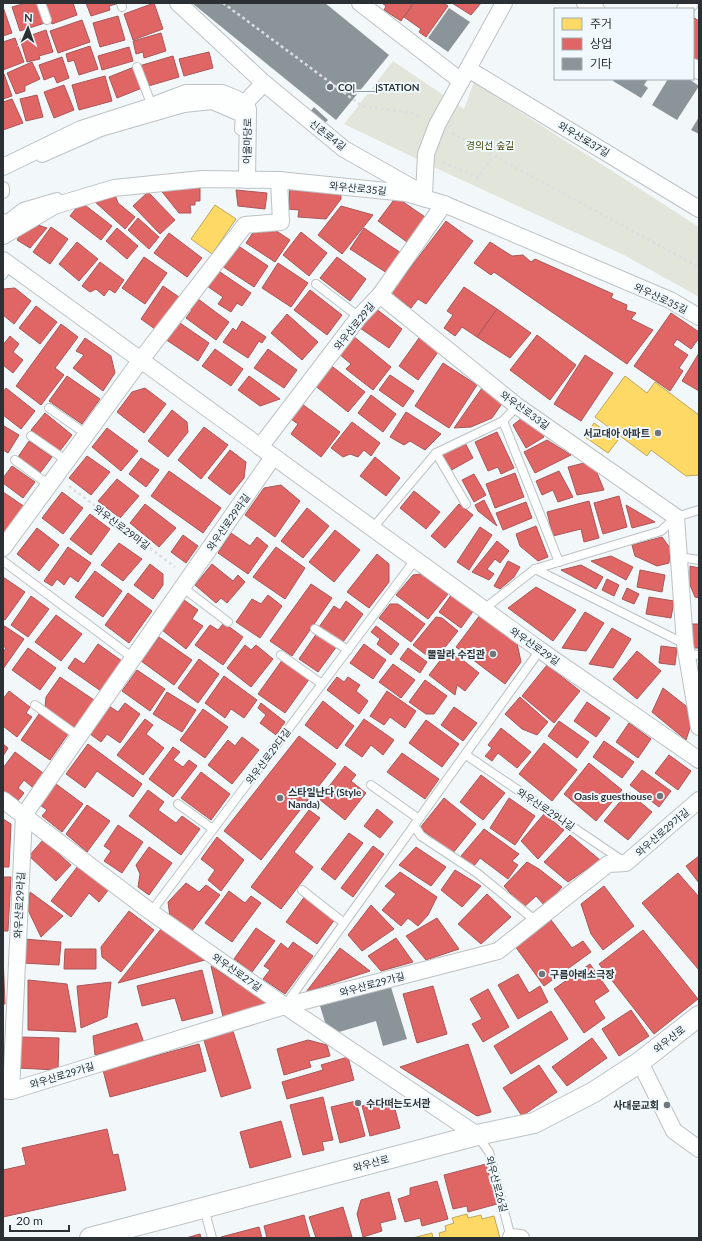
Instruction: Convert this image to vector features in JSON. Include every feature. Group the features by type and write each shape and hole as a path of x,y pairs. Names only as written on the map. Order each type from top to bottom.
{"street":[{"path":"178,3 264,83 243,105"},
{"path":"360,3 465,75"},
{"path":"425,196 426,154 437,125 504,3"},
{"path":"585,3 594,8"},
{"name":"와우산로37길","path":"465,75 699,208"},
{"name":"신촌로4길","path":"264,83 344,148 425,196"},
{"name":"어울마당로","path":"3,167 81,129 152,106 186,93 222,94 237,99 248,109 247,180"},
{"path":"3,174 101,130 184,106 212,103 242,116 239,174 113,184 23,209 6,222 3,220"},
{"name":"와우산로35길","path":"3,236 54,206 114,188 202,179 279,180 406,193 425,196 444,204 670,300 699,317"},
{"path":"3,547 140,361 246,225 281,222 279,180"},
{"name":"와우산로29길","path":"260,447 359,317 380,295 444,204"},
{"name":"와우산로29길","path":"5,267 140,361 540,650 699,760"},
{"name":"와우산로33길","path":"380,295 517,406 676,517"},
{"name":"와우산로29라길","path":"7,1090 24,815 273,457"},
{"path":"676,517 679,557 699,727"},
{"name":"와우산로27길","path":"3,800 151,912 285,1006 477,1135"},
{"name":"와우산로29가길","path":"7,1090 285,1006 498,951 608,864 626,863 699,800"},
{"name":"와우산로","path":"90,1238 477,1135 534,1123 594,1092 640,1062 699,1016"},
{"path":"640,1062 674,1131 699,1149"}],"lane":[{"path":"41,3 47,20"},
{"path":"137,67 152,106"},
{"path":"316,284 359,317"},
{"path":"372,529 436,453 503,421 517,406"},
{"path":"49,408 86,434"},
{"path":"503,421 558,562"},
{"path":"32,436 67,461"},
{"path":"436,453 466,504"},
{"path":"15,460 52,481"},
{"path":"484,609 535,569 661,531 676,517 699,510"},
{"path":"679,557 699,560"},
{"name":"와우산로29다길","path":"151,912 415,560"},
{"path":"3,561 133,658"},
{"path":"535,569 690,651"},
{"path":"186,582 228,622"},
{"path":"315,628 348,650"},
{"path":"285,1006 540,650"},
{"path":"281,655 322,684"},
{"path":"34,705 78,736"},
{"name":"와우산로29나길","path":"466,755 626,863"},
{"path":"371,785 416,822 421,836 477,873 536,920"},
{"path":"178,804 213,829"},
{"path":"302,890 344,923"},
{"name":"와우산로26길","path":"477,1135 489,1152 514,1238"},
{"path":"204,1207 212,1238"}],"path":[{"path":"223,3 362,106 412,113 437,125 699,267"},
{"path":"426,154 478,178 493,156"},
{"name":"와우산로29마길","path":"52,481 186,582"}],"green space":[{"name":"경의선 숲길","path":"393,61 464,109 474,82 699,227 699,297 624,255 344,124"}],"building: 주거":[{"path":"215,205 236,219 212,254 191,239"},
{"name":"서교대아 아파트","path":"625,376 647,393 655,382 699,415 699,475 686,476 651,450 647,456 595,417"},
{"path":"594,423 618,440 608,453 585,437"},
{"path":"467,1214 468,1218 481,1215 482,1219 494,1216 500,1238 440,1238 439,1233 446,1231 445,1226 454,1223 452,1218"},
{"path":"432,1233 433,1238 413,1238"}],"building: 상업":[{"path":"26,3 38,3 45,23 20,31 12,7"},
{"path":"45,3 73,3 77,15 52,24"},
{"path":"86,3 116,4 109,6 110,10 91,16"},
{"path":"154,3 163,29 133,40 124,14"},
{"path":"382,3 413,3 401,21 384,10 386,6"},
{"path":"414,3 443,3 448,6 426,37 419,32 421,29 404,17"},
{"path":"452,3 481,3 471,15"},
{"path":"3,7 12,33 3,36"},
{"path":"118,16 125,40 100,47 93,23"},
{"path":"694,18 699,21 699,61 696,65 694,64"},
{"path":"82,20 90,42 58,53 50,31"},
{"path":"46,30 53,52 39,56 40,59 27,62 20,39"},
{"path":"161,33 166,51 144,58 143,52 136,54 133,41"},
{"path":"15,38 24,62 3,70 3,42"},
{"path":"90,46 98,69 79,75 74,60 68,62 66,54"},
{"path":"129,47 133,61 102,70 98,56"},
{"path":"209,52 213,68 184,76 179,59"},
{"path":"173,56 179,77 145,87 139,66"},
{"path":"62,57 69,78 57,83 54,76 44,80 39,65"},
{"path":"32,62 40,79 25,86 25,91 16,94 7,73"},
{"path":"134,67 142,88 117,98 109,77"},
{"path":"4,74 12,96 3,99 3,75"},
{"path":"105,76 112,101 79,110 72,85"},
{"path":"64,85 74,110 54,118 44,92"},
{"path":"37,95 43,117 26,121 20,99"},
{"path":"12,99 23,123 3,130 3,102"},
{"path":"200,187 200,201 195,201 195,205 190,205 191,213 179,213 159,188"},
{"path":"290,188 341,193 341,199 326,219 298,217 299,210 288,209"},
{"path":"236,190 267,193 265,209 238,206"},
{"path":"148,192 175,220 160,234 133,206"},
{"path":"115,195 118,203 135,217 125,229 94,201"},
{"path":"396,197 425,217 407,242 378,221"},
{"path":"81,202 112,226 101,240 70,216"},
{"path":"341,206 373,215 342,254 318,235"},
{"path":"138,218 159,237 149,249 128,230"},
{"path":"446,221 473,241 426,304 418,299 411,308 391,293"},
{"path":"29,222 47,228 30,248 17,240"},
{"path":"269,226 290,240 275,262 246,243 256,228 264,233"},
{"path":"51,227 68,239 50,264 33,252"},
{"path":"117,228 138,246 127,259 106,241"},
{"path":"364,228 401,253 387,273 350,249"},
{"path":"301,232 327,253 309,276 283,255"},
{"path":"169,233 202,258 187,277 154,253"},
{"path":"77,242 98,259 79,281 59,264"},
{"path":"490,242 512,256 523,255 531,262 535,259 613,294 611,298 627,305 626,310 636,313 631,319 653,330 627,364 494,272 491,275 474,263"},
{"path":"234,243 268,266 254,287 219,264"},
{"path":"144,257 167,273 145,304 122,288"},
{"path":"337,257 366,279 350,301 320,278"},
{"path":"100,262 124,280 115,293 109,289 104,296 96,289 90,292 82,286"},
{"path":"278,263 308,283 291,307 262,288"},
{"path":"217,270 251,293 242,306 237,303 231,312 218,304 223,297 207,286"},
{"path":"163,286 182,299 159,332 141,319"},
{"path":"464,287 497,309 477,337 462,327 455,336 444,328 453,315 447,311"},
{"path":"15,288 31,301 14,324 3,315 3,289"},
{"path":"310,290 342,315 327,335 294,310"},
{"path":"194,296 229,322 216,340 186,318 192,310 187,307"},
{"path":"36,306 57,322 40,344 19,328"},
{"path":"375,308 402,329 389,348 360,328"},
{"path":"497,309 531,333 510,358 477,337"},
{"path":"671,313 699,332 699,338 691,349 677,339 673,345 688,355 679,368 683,371 670,391 634,366"},
{"path":"287,314 318,342 302,360 271,333"},
{"path":"177,321 209,343 198,361 165,339"},
{"path":"242,321 266,337 262,343 259,341 248,358 223,342 233,328 236,331"},
{"path":"61,324 78,337 55,368 64,375 41,405 16,386"},
{"path":"537,335 576,365 550,400 510,370"},
{"path":"10,336 19,344 13,352 23,360 13,373 3,365 3,345"},
{"path":"353,336 391,367 373,390 346,369 351,364 339,354"},
{"path":"85,338 111,356 115,373 103,391 73,368 84,355 76,351"},
{"path":"419,338 438,352 418,380 399,366"},
{"path":"215,349 243,369 231,386 202,366"},
{"path":"268,349 297,370 284,388 254,368"},
{"path":"699,353 699,391 682,381"},
{"path":"585,355 613,373 581,421 554,404"},
{"path":"443,363 477,385 449,428 415,406"},
{"path":"329,364 365,392 348,412 313,384"},
{"path":"390,375 414,391 403,407 379,390"},
{"path":"67,376 100,399 82,424 49,401"},
{"path":"249,376 280,399 260,406 238,390"},
{"path":"6,388 35,411 21,429 3,415 3,392"},
{"path":"145,388 166,404 144,433 117,412 132,392"},
{"path":"482,388 503,402 492,418 471,427 454,428"},
{"path":"371,395 396,414 383,432 358,413"},
{"path":"302,404 340,432 321,457 291,434 298,424 291,419"},
{"path":"172,410 187,422 188,432 168,457 148,441"},
{"path":"406,412 441,434 425,450 410,441 404,445 390,437"},
{"path":"45,413 72,435 59,452 31,430"},
{"path":"522,418 539,429 544,437 526,448 513,425"},
{"path":"352,422 380,443 371,456 364,450 358,457 350,454 343,457 331,448"},
{"path":"4,426 19,435 8,453 3,450"},
{"path":"204,427 228,445 201,479 178,460"},
{"path":"107,428 138,451 121,471 92,447"},
{"path":"497,432 514,468 501,474 498,467 488,471 475,442"},
{"path":"547,440 571,455 535,473 524,452"},
{"path":"29,441 52,457 40,473 18,457"},
{"path":"464,441 473,458 448,472 438,455"},
{"path":"230,450 246,462 244,478 230,495 208,478"},
{"path":"87,456 110,472 91,495 69,478"},
{"path":"375,457 400,478 386,496 360,476"},
{"path":"141,458 159,470 146,487 129,474"},
{"path":"584,463 595,468 604,490 577,495 568,467"},
{"path":"12,466 35,482 23,498 3,483 3,478"},
{"path":"169,471 221,508 203,533 151,496"},
{"path":"559,471 573,497 558,502 553,490 542,495 536,481"},
{"path":"515,473 524,497 495,508 486,484"},
{"path":"474,474 486,495 474,502 462,480"},
{"path":"117,479 139,496 120,518 98,501"},
{"path":"281,485 300,501 275,537 245,515 264,488"},
{"path":"414,491 440,512 426,529 400,508"},
{"path":"3,492 25,507 7,534 3,531"},
{"path":"62,492 83,508 63,534 42,518"},
{"path":"619,496 627,527 603,534 594,503"},
{"path":"484,500 497,526 478,511 475,505"},
{"path":"589,501 599,538 584,542 581,529 553,536 547,512"},
{"path":"526,502 532,518 503,530 496,513"},
{"path":"145,504 176,528 159,547 130,523"},
{"path":"459,504 473,515 445,548 431,536"},
{"path":"626,505 655,522 632,528"},
{"path":"307,508 329,526 303,558 281,541"},
{"path":"90,514 110,529 91,555 70,539"},
{"path":"536,526 548,557 538,561 520,546 516,534"},
{"path":"480,527 492,535 469,570 457,562"},
{"path":"37,528 59,545 39,571 17,554"},
{"path":"335,530 360,550 334,582 309,562"},
{"path":"231,533 250,546 257,537 268,546 248,574 218,553"},
{"path":"183,535 198,546 186,563 171,552"},
{"path":"662,537 670,548 669,563 657,566 635,556 632,545"},
{"path":"497,541 509,551 500,563 495,559 487,569 494,574 489,580 472,572"},
{"path":"119,543 142,559 123,581 101,565"},
{"path":"68,547 91,563 78,582 70,576 64,585 57,579 52,586 44,581"},
{"path":"276,547 305,568 285,599 253,577"},
{"path":"377,554 389,564 389,582 369,608 347,592"},
{"path":"611,556 633,567 626,580 591,561"},
{"path":"508,561 520,567 514,577 500,589 494,586"},
{"path":"150,564 163,574 163,585 153,599 134,585"},
{"path":"212,564 233,581 238,575 245,582 227,603 221,598 216,603 195,585"},
{"path":"581,565 603,577 596,589 561,570"},
{"path":"690,566 699,568 699,598 695,597 690,585"},
{"path":"640,570 665,575 662,592 637,587"},
{"path":"95,571 122,591 103,617 75,597"},
{"path":"421,574 448,594 428,619 396,595 413,575"},
{"path":"3,577 25,592 5,620 3,619"},
{"path":"607,579 619,585 614,596 602,590"},
{"path":"311,584 332,598 292,656 270,641"},
{"path":"536,587 576,610 553,641 508,608"},
{"path":"627,588 639,594 634,604 622,599"},
{"path":"128,593 152,611 129,643 105,625"},
{"path":"452,594 474,610 461,628 439,612"},
{"path":"268,595 282,606 260,638 236,622 252,599 261,604"},
{"path":"31,596 49,609 28,637 11,625"},
{"path":"649,597 674,601 671,618 646,614"},
{"path":"184,600 198,610 192,619 203,626 186,649 162,630"},
{"path":"346,601 363,614 343,642 319,627 334,606 340,610"},
{"path":"390,604 398,604 425,624 411,642 379,618"},
{"path":"585,612 604,623 586,651 562,648"},
{"path":"56,615 82,634 61,661 35,642"},
{"name":"뽈랄라 수집관","path":"480,615 517,643 521,662 505,684 456,647"},
{"path":"436,617 442,618 458,631 434,661 413,645"},
{"path":"224,623 243,637 223,665 195,645 210,625 218,630"},
{"path":"690,624 699,624 699,648 694,648"},
{"path":"3,625 24,639 3,669 3,652 6,648 3,646"},
{"path":"376,626 399,644 391,655 377,644 380,639 371,632"},
{"path":"612,628 631,639 613,668 589,664"},
{"path":"317,633 337,646 318,672 299,659"},
{"path":"159,637 192,660 174,685 141,661"},
{"path":"98,644 122,661 101,691 68,668 75,658 84,664"},
{"path":"364,644 386,660 373,679 350,663"},
{"path":"245,645 251,650 256,645 273,659 251,687 227,668"},
{"path":"661,646 677,648 675,665 659,663"},
{"path":"28,648 56,668 40,690 12,670"},
{"path":"408,648 427,662 420,673 400,659"},
{"path":"449,649 479,673 465,691 457,685 455,695 429,675"},
{"path":"637,651 661,671 637,699 613,679"},
{"path":"199,659 219,674 198,703 178,688"},
{"path":"283,659 310,678 285,713 258,694"},
{"path":"393,664 415,680 401,698 379,682"},
{"path":"547,665 580,691 554,723 522,696"},
{"path":"137,670 165,689 150,711 122,691"},
{"path":"224,676 257,700 244,718 231,709 225,718 205,703"},
{"path":"60,677 94,700 74,728 45,707 46,697"},
{"path":"337,677 344,682 348,677 360,685 356,691 368,701 359,714 327,690"},
{"path":"425,680 447,696 434,714 426,714 409,702"},
{"path":"663,688 686,706 691,725 686,740 652,712"},
{"path":"9,691 30,707 26,713 32,717 17,737 3,726 3,699"},
{"path":"387,691 416,711 405,728 390,717 384,725 370,716"},
{"path":"167,692 196,710 182,732 153,714"},
{"path":"520,697 548,722 537,735 522,729 505,714"},
{"path":"323,701 354,726 337,749 305,725"},
{"path":"587,702 610,718 596,737 574,721"},
{"path":"125,703 140,714 120,743 107,734 101,742 90,734 109,706 118,712"},
{"path":"261,703 285,722 276,735 260,723 266,715 258,708"},
{"path":"454,707 477,723 463,741 441,725"},
{"path":"203,709 228,727 205,758 180,740"},
{"path":"39,714 68,734 50,760 21,740"},
{"path":"145,719 153,725 146,734 164,748 143,775 117,755"},
{"path":"364,719 394,740 383,755 371,745 362,757 345,745"},
{"path":"426,720 459,744 442,767 409,743"},
{"path":"559,721 589,742 577,758 548,736"},
{"path":"629,723 651,739 638,758 616,742"},
{"path":"501,728 531,752 517,768 498,753 492,761 485,756 492,748 488,745"},
{"name":"스타일난다 (Style Nanda)","path":"299,736 336,764 261,860 224,831"},
{"path":"242,737 259,750 232,784 208,765 228,740 235,746"},
{"path":"604,741 634,762 622,778 593,757"},
{"path":"544,743 577,770 552,801 519,774"},
{"path":"3,744 8,748 3,756"},
{"path":"88,744 142,784 133,797 97,771 85,788 66,774"},
{"path":"173,747 180,752 173,760 183,767 189,760 197,766 173,797 149,779"},
{"path":"15,752 43,773 32,787 24,780 18,788 24,793 17,802 3,792 3,768"},
{"path":"402,753 439,779 425,799 387,772"},
{"path":"669,755 691,771 678,790 655,773"},
{"path":"589,763 622,790 596,821 564,794"},
{"path":"345,766 356,775 351,781 366,793 345,820 319,799"},
{"path":"642,770 671,791 659,807 630,785"},
{"path":"201,772 230,794 211,820 181,798"},
{"path":"481,775 505,793 483,820 460,802"},
{"path":"56,784 83,804 62,832 42,816 47,810 40,805"},
{"path":"148,790 164,802 158,810 176,823 182,816 200,829 181,855 129,816"},
{"path":"628,792 652,812 628,840 604,821"},
{"path":"444,798 476,824 453,853 420,828"},
{"path":"509,798 535,816 515,845 490,828"},
{"path":"87,805 110,821 87,852 66,834"},
{"path":"377,809 393,822 380,838 364,826"},
{"path":"309,810 320,818 294,852 313,867 281,909 251,887"},
{"path":"544,814 564,830 538,859 521,841"},
{"path":"3,819 11,824 9,867 3,867"},
{"path":"118,825 143,842 122,873 104,861 111,851 104,846"},
{"path":"484,829 519,854 512,861 518,865 508,879 480,858 474,866 461,856"},
{"path":"349,833 363,843 335,880 321,869"},
{"path":"570,835 600,860 568,882 544,862"},
{"path":"217,837 244,860 221,891 208,880 215,870 201,859"},
{"path":"43,840 71,865 56,881 29,856"},
{"path":"373,846 384,854 353,897 341,888"},
{"path":"149,847 172,863 149,895 138,887 140,874 136,865"},
{"path":"416,847 446,867 431,886 399,865"},
{"path":"699,856 699,883 686,866"},
{"path":"527,862 539,869 562,887 545,906 536,896 523,908 504,886"},
{"path":"78,866 109,889 99,902 89,893 71,917 51,901"},
{"path":"455,870 481,886 462,907 441,890"},
{"path":"400,872 437,897 428,915 418,926 408,918 401,926 382,910 396,894 385,886"},
{"path":"678,873 699,897 699,970 642,903"},
{"path":"3,877 11,877 8,931 3,931"},
{"path":"186,883 199,892 206,885 220,895 191,932 170,917 168,902"},
{"path":"604,886 634,926 603,950 591,934 581,904"},
{"path":"229,891 245,903 251,896 261,903 232,942 205,923"},
{"path":"30,892 63,916 41,937 28,910"},
{"path":"487,894 511,917 481,944 458,924"},
{"path":"305,896 335,919 317,944 286,922"},
{"path":"371,905 394,929 362,951 348,935"},
{"path":"129,911 154,930 121,972 102,957 101,947"},
{"path":"437,918 459,949 426,960 406,936"},
{"path":"551,920 572,948 583,941 591,952 544,986 515,946"},
{"path":"256,928 275,941 252,972 234,959"},
{"path":"161,929 205,960 118,983"},
{"path":"643,930 698,999 654,1034 599,964"},
{"path":"396,938 413,962 381,971 368,956"},
{"path":"24,939 61,942 59,965 23,963"},
{"path":"293,942 313,956 285,994 263,979 270,970 264,966 281,943 288,949"},
{"path":"340,948 370,971 306,992"},
{"path":"65,949 96,949 96,969 64,969"},
{"path":"3,955 5,1004 3,1004"},
{"path":"590,964 609,991 594,1001 605,1018 584,1033 554,989"},
{"path":"211,966 270,1004 223,1017"},
{"path":"202,970 213,1013 182,1021 175,998 142,1006 137,986"},
{"path":"518,974 529,993 540,986 548,1002 518,1019 498,985"},
{"path":"28,980 67,984 76,1032 28,1030"},
{"path":"111,982 107,1017 81,1028 77,986"},
{"path":"433,986 447,1034 417,1043 403,994"},
{"path":"488,989 509,1027 483,1042 472,1024 482,1019 470,999"},
{"path":"631,1010 649,1036 619,1056 602,1029"},
{"path":"551,1011 568,1039 511,1074 494,1046"},
{"path":"137,1023 144,1043 95,1055 93,1036"},
{"path":"232,1028 251,1088 221,1097 203,1037"},
{"path":"19,1037 59,1038 58,1070 17,1068"},
{"path":"592,1038 607,1058 567,1086 552,1067"},
{"path":"308,1040 327,1045 330,1056 309,1061 311,1067 284,1075 277,1049"},
{"path":"199,1044 206,1071 110,1097 103,1070"},
{"path":"468,1044 491,1112 477,1116 400,1067"},
{"path":"348,1057 354,1080 287,1099 282,1082 323,1070 321,1065"},
{"path":"539,1065 557,1092 522,1116 503,1088"},
{"path":"323,1097 333,1140 322,1142 324,1150 303,1155 290,1105"},
{"path":"392,1098 400,1128 370,1136 362,1106"},
{"path":"356,1101 365,1136 340,1143 331,1107"},
{"path":"281,1121 291,1157 250,1168 240,1132"},
{"path":"107,1129 113,1155 118,1154 126,1190 3,1217 3,1170 26,1165 22,1148"},
{"path":"486,1164 497,1204 468,1212 467,1206 453,1209 444,1175"},
{"path":"437,1181 448,1219 422,1226 420,1218 405,1222 398,1199 410,1195 410,1188"},
{"path":"389,1192 396,1219 380,1223 382,1231 363,1237 357,1214 361,1200"},
{"path":"343,1207 352,1237 316,1238 309,1217"},
{"path":"304,1215 310,1238 267,1238 264,1226"},
{"path":"259,1227 262,1238 221,1238 221,1237"},
{"path":"200,1234 201,1238 186,1238"}],"building: 기타":[{"name":"CO|＿＿|STATION","path":"192,3 325,3 389,55 336,120"},
{"path":"449,8 470,22 448,52 428,38"},
{"path":"647,80 644,85 648,88 641,98 613,81"},
{"path":"667,80 690,80 699,86 677,120 652,105"},
{"path":"314,107 328,120 323,125 309,113"},
{"path":"699,117 699,134 691,130"},
{"path":"390,984 407,1039 383,1046 376,1021 329,1035 320,1006"}],"place":[{"name":"CO|＿＿|STATION","path":"330,87"},
{"name":"서교대아 아파트","path":"658,433"},
{"name":"뽈랄라 수집관","path":"493,654"},
{"name":"Oasis guesthouse","path":"660,796"},
{"name":"스타일난다 (Style Nanda)","path":"280,798"},
{"name":"구름아래소극장","path":"542,974"},
{"name":"수다떠는도서관","path":"358,1103"},
{"name":"사대문교회","path":"667,1105"}]}
